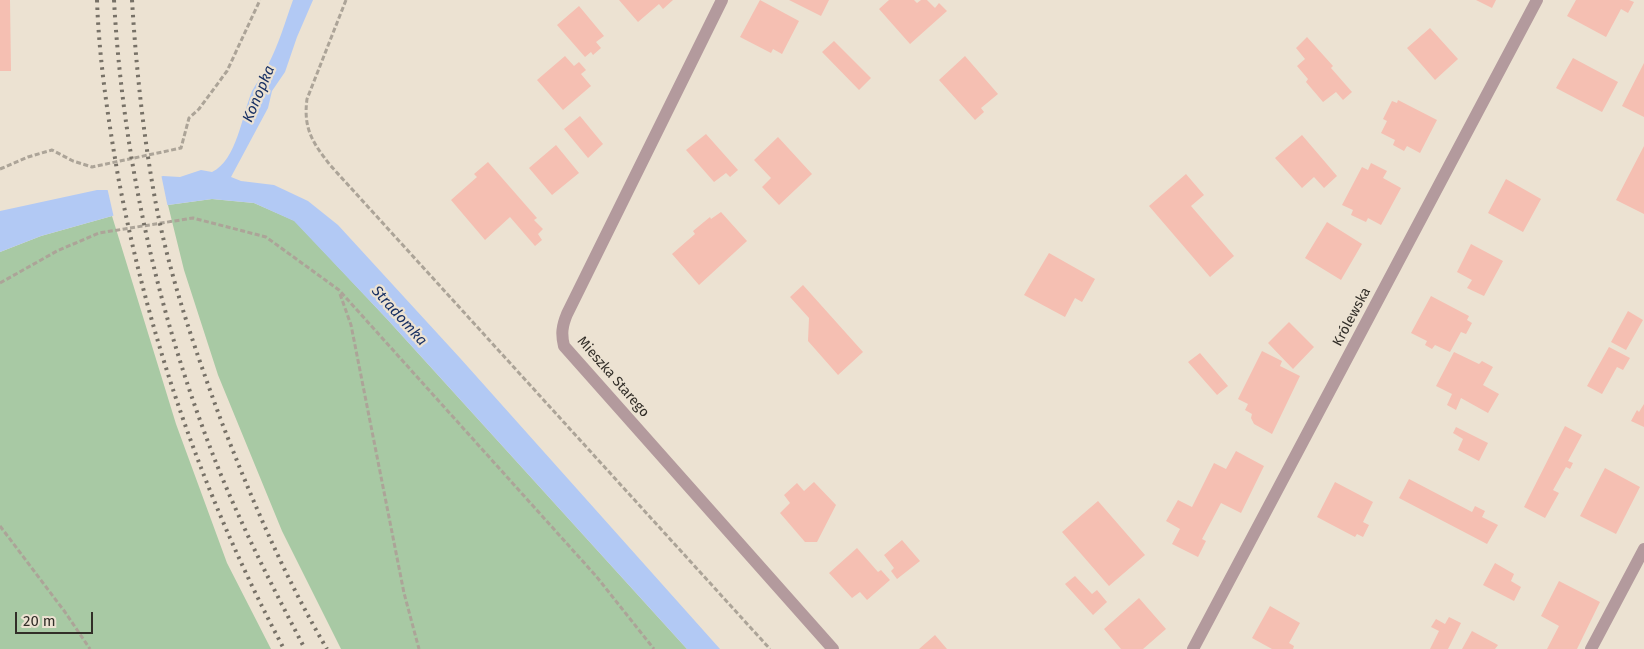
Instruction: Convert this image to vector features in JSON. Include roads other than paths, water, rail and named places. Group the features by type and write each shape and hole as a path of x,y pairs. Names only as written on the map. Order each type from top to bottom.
{"street":[{"name":"Mieszka Starego","path":"722,0 567,314 561,336 564,346 833,649"},
{"name":"Królewska","path":"1193,649 1537,0"},
{"path":"1591,649 1644,549"}],"water":[{"path":"293,0 313,0 297,37 285,72 272,91 268,108 231,177 241,181 274,185 308,201 338,225 460,358 720,649 687,649 387,319 294,221 254,203 212,199 112,216 41,236 0,252 0,211 97,190 108,190 163,176 180,177 201,170 212,172 220,166 227,158 238,136 252,91 272,57"}],"railway":[{"path":"97,0 105,88 118,176 131,238 163,359 183,419 229,536 255,593 284,649"},
{"path":"114,0 126,121 136,182 148,242 180,360 199,418 221,475 261,563 305,649"},
{"path":"132,0 140,100 155,199 168,256 184,312 222,423 257,510 297,595 327,649"}],"water label":[{"name":"Konopka","path":"259,94"},
{"name":"Stradomka","path":"399,316"}]}
